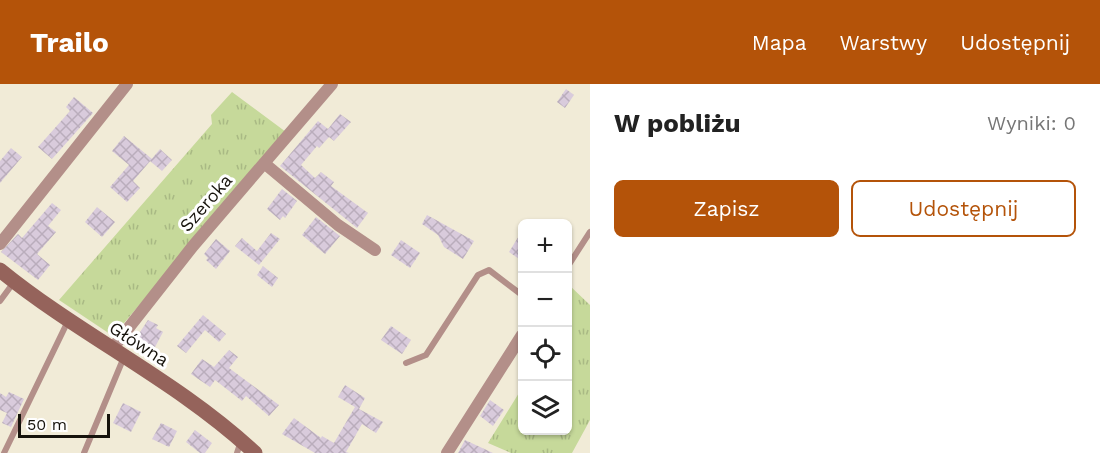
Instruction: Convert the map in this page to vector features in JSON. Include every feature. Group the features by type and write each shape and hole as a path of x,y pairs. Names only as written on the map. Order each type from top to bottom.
{"main road":[{"name":"Główna","path":"0,270 68,320 179,393 239,447 255,453"}],"street":[{"path":"0,244 127,84"},
{"name":"Szeroka","path":"118,353 193,246 332,84"},
{"path":"264,163 338,225 375,250"},
{"path":"447,453 518,341"}],"lane":[{"path":"572,259 590,232"},
{"path":"406,363 426,355 478,275 489,270 518,292"},
{"path":"0,301 15,282"},
{"path":"4,453 68,320"},
{"path":"84,453 118,353"}],"green space":[{"path":"232,92 286,132 113,336 59,300 212,124 211,115"},
{"path":"572,288 590,305 590,420 572,453 511,453 488,443 518,394 518,435 572,435"}],"building":[{"path":"566,89 574,95 565,108 557,102"},
{"path":"74,97 93,113 52,159 38,147 70,111 66,107"},
{"path":"340,114 351,122 334,141 329,137 319,148 317,146 301,165 315,178 321,172 334,182 331,186 368,213 357,228 280,166 318,121 328,129"},
{"path":"124,136 152,159 133,181 140,188 127,202 110,187 129,165 112,151"},
{"path":"11,148 22,157 0,183 0,161"},
{"path":"160,149 172,160 162,171 150,161"},
{"path":"282,189 297,201 285,218 283,216 280,220 267,209"},
{"path":"52,203 61,210 48,226 56,232 37,254 50,265 38,280 1,252 18,234 22,238"},
{"path":"97,207 115,222 102,237 85,222"},
{"path":"427,215 474,241 463,259 444,247 438,235 422,224"},
{"path":"316,217 340,236 325,254 302,235"},
{"path":"271,233 280,239 259,265 235,246 242,238 257,251"},
{"path":"518,237 518,258 509,252"},
{"path":"216,239 230,251 216,269 206,260 208,258 204,254"},
{"path":"401,240 420,253 410,268 391,255"},
{"path":"263,266 278,278 272,287 257,275"},
{"path":"203,315 226,334 219,342 205,330 186,353 177,346"},
{"path":"148,320 158,325 156,328 163,332 153,351 134,341"},
{"path":"391,326 411,340 402,354 381,340"},
{"path":"229,350 238,357 229,368 279,405 269,416 246,396 242,401 215,380 210,387 191,374 202,359 214,367"},
{"path":"345,385 365,398 359,409 383,422 376,433 362,424 346,452 349,453 315,453 282,434 294,418 321,438 322,436 334,443 355,407 338,397"},
{"path":"9,392 24,399 11,427 2,423 7,413 0,410 0,393 6,397"},
{"path":"490,400 504,410 493,426 480,416"},
{"path":"123,403 141,412 131,432 113,423"},
{"path":"161,423 177,431 169,447 152,439"},
{"path":"195,430 212,443 205,453 200,453 186,442"},
{"path":"465,440 493,453 458,453"}]}
